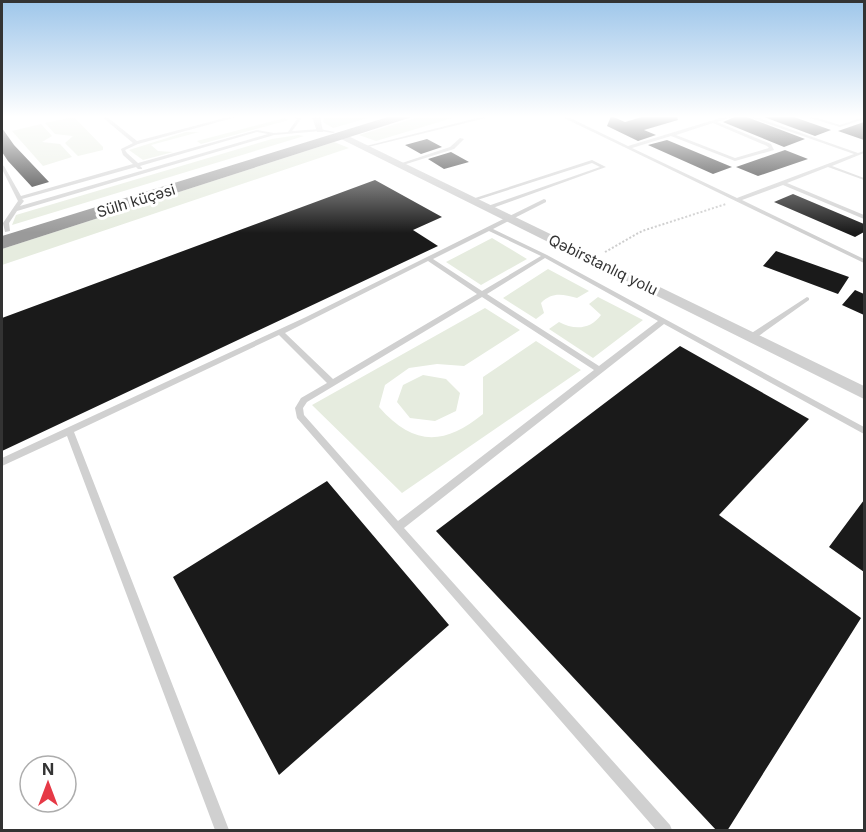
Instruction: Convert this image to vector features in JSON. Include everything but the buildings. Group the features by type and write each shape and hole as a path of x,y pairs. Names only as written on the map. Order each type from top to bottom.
{"highway":[{"name":"Sülh küçəsi","path":"3,236 262,155"}],"street":[{"name":"Qəbirstanlıq yolu","path":"381,155 864,393"}],"lane":[{"path":"126,155 145,172"},
{"path":"20,198 173,155"},
{"path":"17,209 203,155"},
{"path":"400,164 430,155"},
{"path":"642,155 864,261"},
{"path":"722,155 735,160 752,155"},
{"path":"738,201 856,155"},
{"path":"472,200 592,161 604,167 487,208"},
{"path":"2,166 20,198 17,209 6,223 3,236"},
{"path":"828,166 864,179"},
{"path":"82,180 90,188"},
{"path":"783,183 864,217"},
{"path":"2,462 280,332 544,201"},
{"path":"489,228 545,256 864,431"},
{"path":"545,256 303,400 298,408 300,416 665,831"},
{"path":"429,259 599,370"},
{"path":"750,338 807,299"},
{"path":"399,526 663,321"},
{"path":"280,332 332,383"},
{"path":"69,431 222,831"}],"path":[{"path":"594,261 615,245 642,231 738,201"}],"shaded area":[{"path":"33,155 70,155 72,157 43,166"},
{"path":"136,155 162,155 143,160"},
{"path":"219,155 242,155 12,225 16,215"},
{"path":"294,155 329,155 2,265 2,249"},
{"path":"492,238 527,259 481,285 446,262"},
{"path":"548,269 589,291 577,298 562,295 549,297 541,303 544,313 536,319 503,298"},
{"path":"598,297 643,320 593,358 549,329 559,322 576,327 592,324 601,315 589,304"},
{"path":"485,308 520,330 464,366 437,364 409,368 385,385 379,407 404,429 417,435 442,436 469,424 483,414 483,377 536,341 581,370 402,493 312,405"},
{"path":"423,375 446,379 460,393 456,411 435,421 410,418 397,402 403,385"}]}
